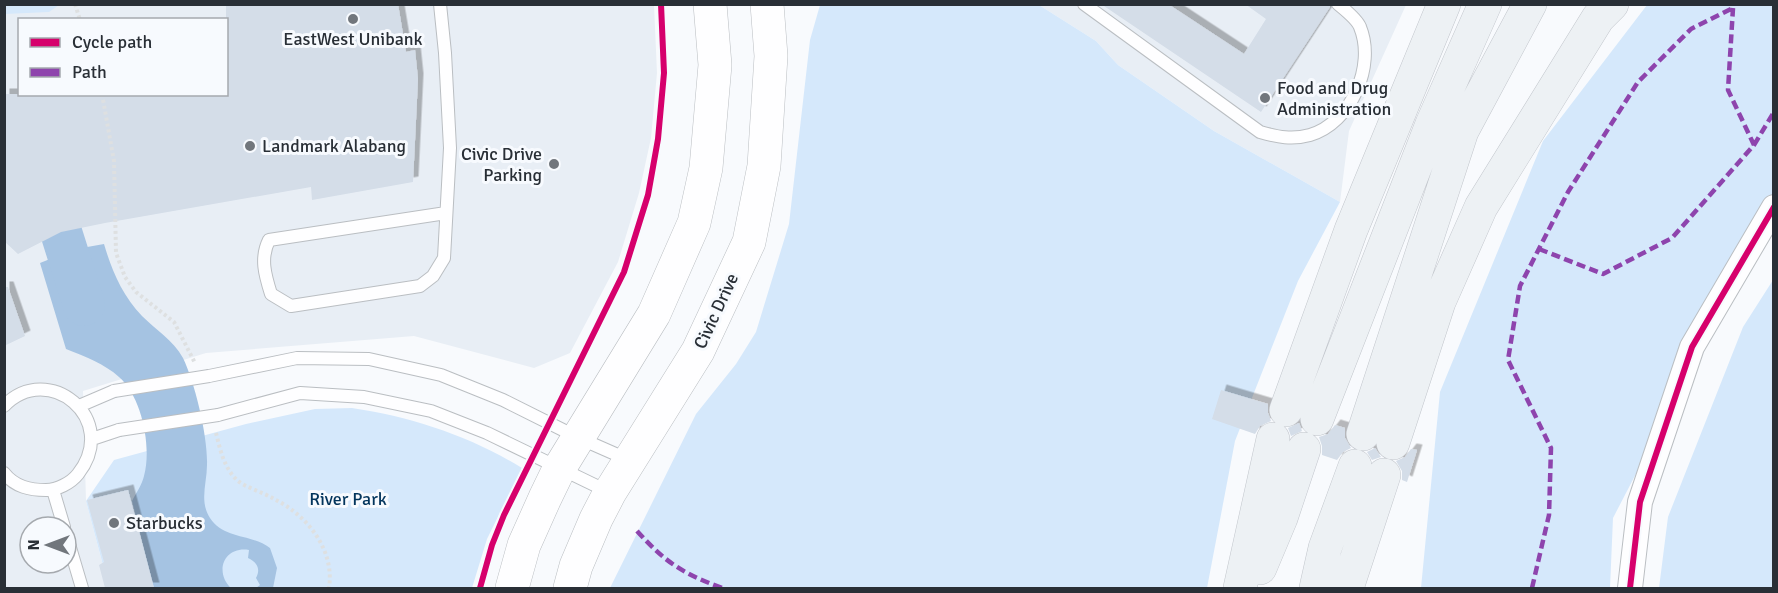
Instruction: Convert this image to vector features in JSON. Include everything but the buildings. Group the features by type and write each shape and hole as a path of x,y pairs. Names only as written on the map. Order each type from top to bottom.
{"highway":[{"path":"1286,410 1351,230 1444,4"},
{"path":"1530,4 1462,131 1378,438 1481,207 1598,18 1612,4"},
{"path":"1317,419 1427,135 1481,11"},
{"path":"1240,588 1273,439"},
{"path":"1251,588 1281,518 1304,449"},
{"path":"1305,588 1370,470 1347,588"},
{"path":"1316,588 1325,548"}],"main road":[{"path":"512,588 524,545 559,469 654,314 694,224 706,168 715,65 710,4"},
{"name":"Civic Drive","path":"570,588 576,566 596,519 629,460 698,351 749,242 764,166 771,56 767,4"}],"street":[{"path":"1629,588 1640,502 1692,347 1773,207"}],"lane":[{"path":"440,4 450,148 444,258 433,276 420,286 291,306 271,294 263,264 264,251 269,240 446,213"},
{"path":"1084,4 1260,132 1285,139 1312,135 1336,121 1352,98 1364,74 1366,51 1360,26 1338,4"},
{"path":"79,406 114,392 297,358 369,359 441,375 503,400 629,460"},
{"path":"4,406 11,399 28,391 46,390 64,394 79,406 88,421 92,439 87,462 73,480 53,490 30,490 9,480 4,473"},
{"path":"92,439 119,430 218,415 300,393 364,397 431,411 487,433 610,492"},
{"path":"53,490 60,515"}],"path":[{"path":"102,96 114,161 116,253 125,277 136,292 174,322 194,362 203,374"},
{"path":"214,428 229,470 238,481 290,507 311,528 325,552 330,580 329,588"}],"shaded area":[{"path":"4,5 654,5 657,73 651,138 639,193 618,262 570,353 534,368 414,336 206,353 83,391 86,501 109,588 5,588"},
{"name":"Food and Drug Administration","path":"1039,5 1406,5 1349,131 1340,202 1214,131 1118,65 1096,41"},
{"path":"104,244 114,273 129,300 142,316 174,346 188,369 200,410 207,453 204,499 207,512 222,530 255,540 270,548 277,568 273,588 256,588 260,585 256,578 257,566 248,558 249,550 240,550 233,552 224,562 223,575 231,588 154,588 132,501 142,483 147,451 139,409 127,386 113,372 66,349 40,263 50,259 48,254"}],"green space":[{"path":"5,4 59,5 49,12 5,14"},
{"path":"820,5 1039,5 1096,41 1118,65 1214,131 1340,202 1298,281 1235,441 1207,588 610,588 696,414 736,364 756,332 789,224 810,40"},
{"path":"1647,5 1773,5 1773,210 1613,518 1610,588 1421,588 1440,392 1543,141"},
{"path":"1773,280 1773,588 1659,588 1668,517 1743,327"},
{"name":"River Park","path":"352,408 440,429 482,446 522,468 487,539 472,588 109,588 86,501 114,460 246,424 315,409"}],"waterway":[{"path":"61,232 84,305"}],"marked path":[{"path":"1539,249 1603,274 1672,238 1754,145 1728,90 1733,8"},
{"path":"1532,588 1549,515 1551,448 1508,360 1520,286 1568,192 1638,82 1691,29 1733,8"},
{"path":"1754,145 1774,112"},
{"path":"637,531 675,566 722,588"}],"cycle path":[{"path":"480,588 492,545 504,515 624,272 648,195 658,139 664,73 661,4"},
{"path":"1630,588 1640,502 1692,347 1774,207"}],"place":[{"name":"EastWest Unibank","path":"353,19"},
{"name":"Food and Drug Administration","path":"1265,98"},
{"name":"Landmark Alabang","path":"250,146"},
{"name":"Civic Drive Parking","path":"554,164"},
{"name":"Starbucks","path":"114,523"}]}
